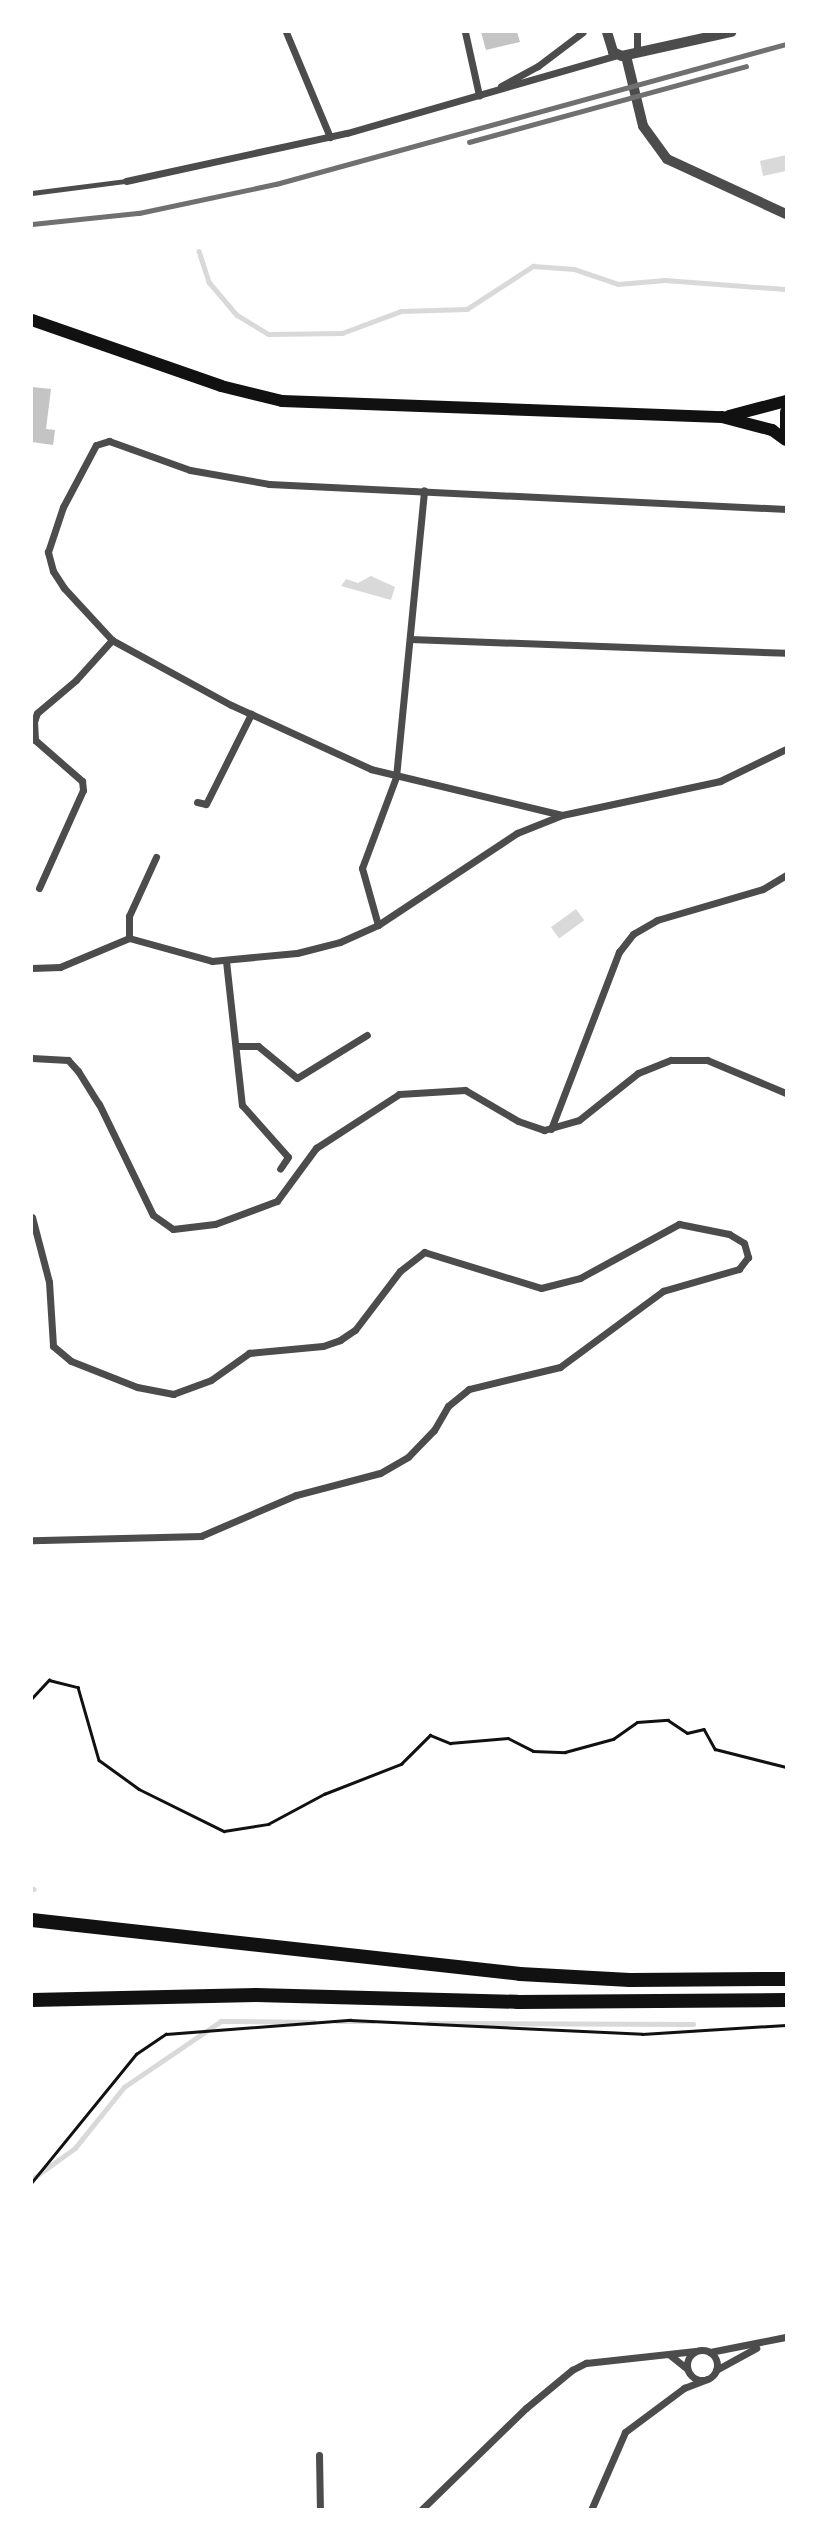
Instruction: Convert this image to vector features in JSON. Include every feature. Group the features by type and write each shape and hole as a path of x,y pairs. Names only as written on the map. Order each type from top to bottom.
{"highway":[{"path":"32,1920 520,1974 630,1980 786,1979"},
{"path":"32,2000 256,1995 517,2002 786,2000"}],"main road":[{"path":"32,320 220,386 282,401 722,417 772,430 786,440"},
{"path":"722,417 786,401"},
{"path":"786,412 786,431"}],"street":[{"path":"286,32 330,137"},
{"path":"465,32 479,95"},
{"path":"491,91 538,66 583,32"},
{"path":"607,32 622,56 648,136 667,159 786,214"},
{"path":"636,32 637,51"},
{"path":"126,181 330,137 637,51 732,32"},
{"path":"562,815 509,799 396,777 251,714 113,640 64,589 53,571 48,552 53,531 96,445 109,441 190,470 269,484 786,509"},
{"path":"378,925 362,868 396,777 424,490"},
{"path":"410,639 786,653"},
{"path":"39,888 83,789 82,781 35,740 34,722 37,713 76,680 113,640"},
{"path":"197,802 206,804 251,714"},
{"path":"32,968 60,967 129,938 195,959 226,961 297,953 340,942 378,925 517,833 562,815 720,781 786,749"},
{"path":"129,938 129,916 156,857"},
{"path":"551,1129 619,952 633,934 657,920 763,888 786,875"},
{"path":"226,961 237,1046 234,1057 242,1105 288,1157 280,1169"},
{"path":"237,1046 258,1045 297,1078 367,1035"},
{"path":"32,1058 68,1060 78,1071 153,1215 173,1229 215,1224 277,1201 316,1148 399,1094 442,1088 465,1090 530,1127 551,1129 579,1120 638,1073 671,1060 707,1060 786,1093"},
{"path":"32,1217 49,1282 53,1346 71,1361 137,1387 173,1394 211,1380 249,1353 323,1346 340,1340 355,1330 400,1271 424,1252 541,1288 580,1278 679,1224 695,1224 744,1242 745,1264 663,1291 560,1367 469,1389 448,1406 434,1430 408,1457 380,1473 296,1495 201,1536 32,1540"},
{"path":"421,2510 526,2408 572,2370 586,2363 670,2355 678,2350 710,2352 763,2344 786,2337"},
{"path":"591,2510 625,2432 684,2388 707,2379 716,2370 763,2344"},
{"path":"684,2388 695,2351"},
{"path":"710,2352 716,2370"},
{"path":"670,2355 688,2371 707,2379"},
{"path":"318,2455 320,2510"}],"lane":[{"path":"32,193 126,181"}],"path":[{"path":"32,1698 49,1679 78,1687 99,1759 139,1789 224,1831 268,1824 324,1794 401,1764 430,1735 450,1743 508,1738 534,1751 565,1752 613,1739 637,1723 668,1720 687,1733 704,1729 715,1749 786,1767"},
{"path":"32,2182 136,2054 166,2034 350,2020 642,2034 786,2025"}],"shaded area":[{"path":"786,155 786,171 763,176 760,161"},
{"path":"371,576 395,587 391,600 341,586 346,579 358,583"},
{"path":"576,909 584,920 559,939 551,927"}],"building":[{"path":"481,32 517,32 520,42 486,50"},
{"path":"32,387 51,389 46,429 55,430 53,445 32,442"}],"waterway":[{"path":"199,251 209,282 237,315 269,334 342,333 401,311 467,309 533,266 574,269 618,284 665,280 786,289"},
{"path":"32,2179 75,2148 124,2087 221,2021 314,2022"},
{"path":"337,2022 374,2022"},
{"path":"428,2023 693,2024"}],"railway":[{"path":"32,224 139,213 276,184 786,44"},
{"path":"469,142 746,66"}]}
